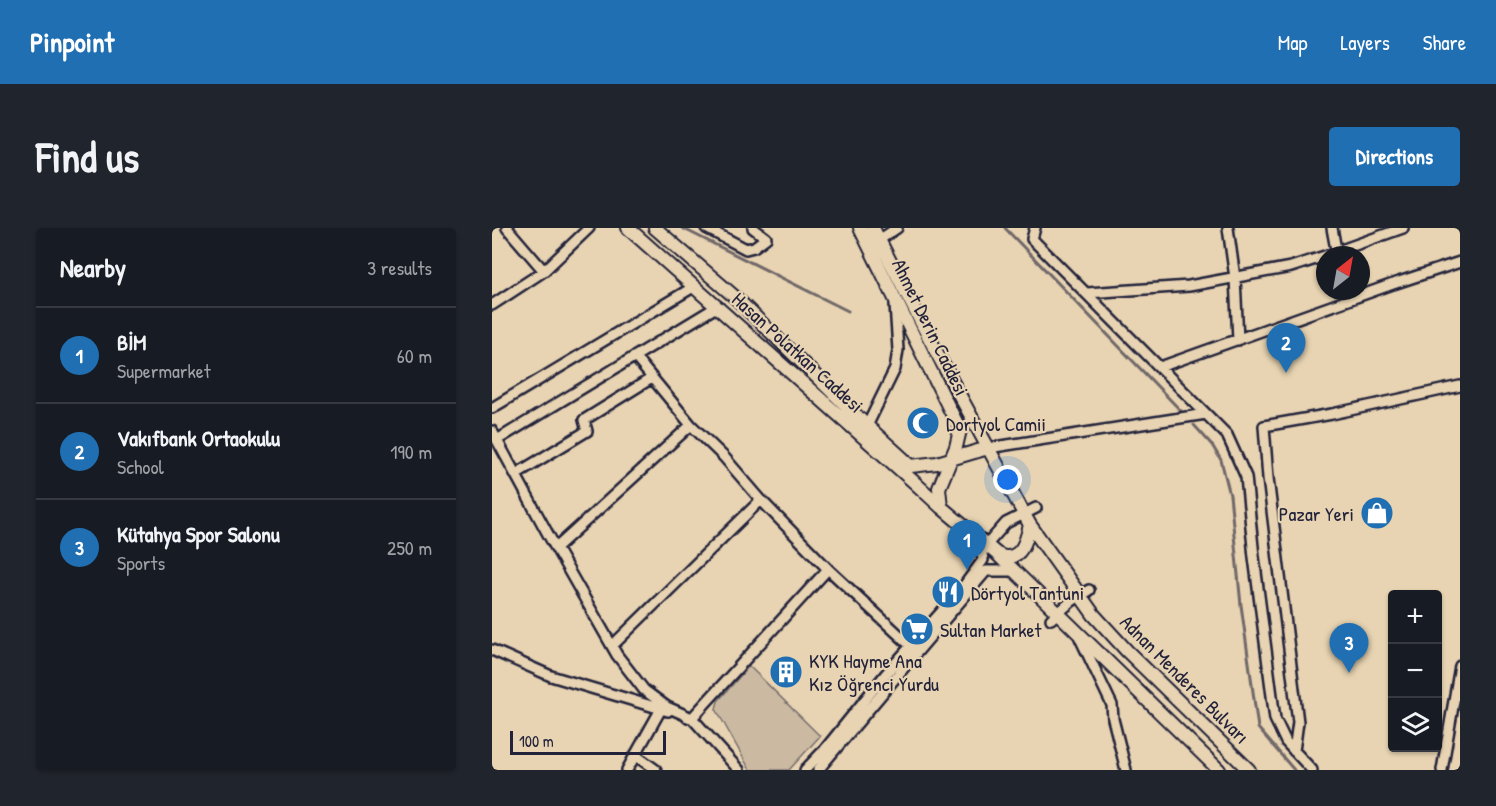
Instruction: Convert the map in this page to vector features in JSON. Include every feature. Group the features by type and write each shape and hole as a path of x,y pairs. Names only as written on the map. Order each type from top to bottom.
{"main road":[{"name":"Hasan Polatkan Caddesi","path":"628,228 941,507"},
{"name":"Hasan Polatkan Caddesi","path":"655,228 735,298 911,466 951,459"},
{"name":"Ahmet Derin Caddesi","path":"860,228 960,430 956,447 939,488 941,507"},
{"name":"Ahmet Derin Caddesi","path":"873,228 988,448 1030,516 1085,593 1094,615"},
{"path":"951,459 988,448"},
{"path":"941,507 981,548 1006,557 1017,554 1025,544 1030,516"},
{"path":"996,554 1054,616 1077,633"},
{"name":"Adnan Menderes Bulvarı","path":"1094,615 1127,651 1249,770"},
{"name":"Adnan Menderes Bulvarı","path":"1077,633 1219,770"}],"street":[{"path":"507,228 544,271"},
{"path":"492,305 544,271 589,228"},
{"path":"706,228 746,249 754,247 766,238 753,228"},
{"path":"879,240 897,228"},
{"path":"1035,228 1032,239 1227,435 1246,477 1275,719 1286,742 1312,770"},
{"path":"1228,228 1235,278 1238,340"},
{"path":"1331,246 1332,228"},
{"path":"1353,246 1403,228"},
{"path":"1087,294 1189,285 1235,278 1291,267 1316,259"},
{"path":"1370,289 1460,262"},
{"path":"492,408 695,286"},
{"path":"867,426 895,369 898,350 895,298"},
{"path":"1160,367 1238,340 1338,300"},
{"path":"717,306 635,357 494,435 617,655 644,690 667,707 692,718 739,770"},
{"path":"635,357 691,425 724,457 761,500 828,569 911,646"},
{"path":"516,474 587,430 584,420 652,378"},
{"path":"1294,751 1298,722 1264,426 1332,414 1460,386"},
{"path":"988,448 1206,414"},
{"path":"556,548 691,425"},
{"path":"612,646 761,500"},
{"path":"806,770 961,590 983,560 981,548 1006,523 1030,516"},
{"path":"692,718 828,569"},
{"path":"818,770 986,571 1013,571"},
{"path":"1054,616 1085,593"},
{"path":"1077,633 1112,705 1125,770"},
{"path":"492,650 552,676 692,718"},
{"path":"1442,770 1460,666"},
{"path":"627,770 661,709"},
{"path":"635,755 656,770"}],"shaded area":[{"path":"749,666 820,736 789,770 750,770 716,709 718,701"}],"waterway":[{"path":"682,228 848,311"},
{"path":"1005,228 1181,411"},
{"path":"1194,425 1212,445 1221,460 1230,495 1241,605 1258,728 1294,770"}],"place":[{"name":"Vakıfbank Ortaokulu","path":"1286,373"},
{"name":"Dortyol Camii","path":"923,423"},
{"name":"Pazar Yeri","path":"1377,513"},
{"name":"BİM","path":"967,570"},
{"name":"Dörtyol Tantuni","path":"948,592"},
{"name":"Sultan Market","path":"917,629"},
{"name":"KYK Hayme Ana Kız Öğrenci Yurdu","path":"786,672"},
{"name":"Kütahya Spor Salonu","path":"1349,673"}]}
